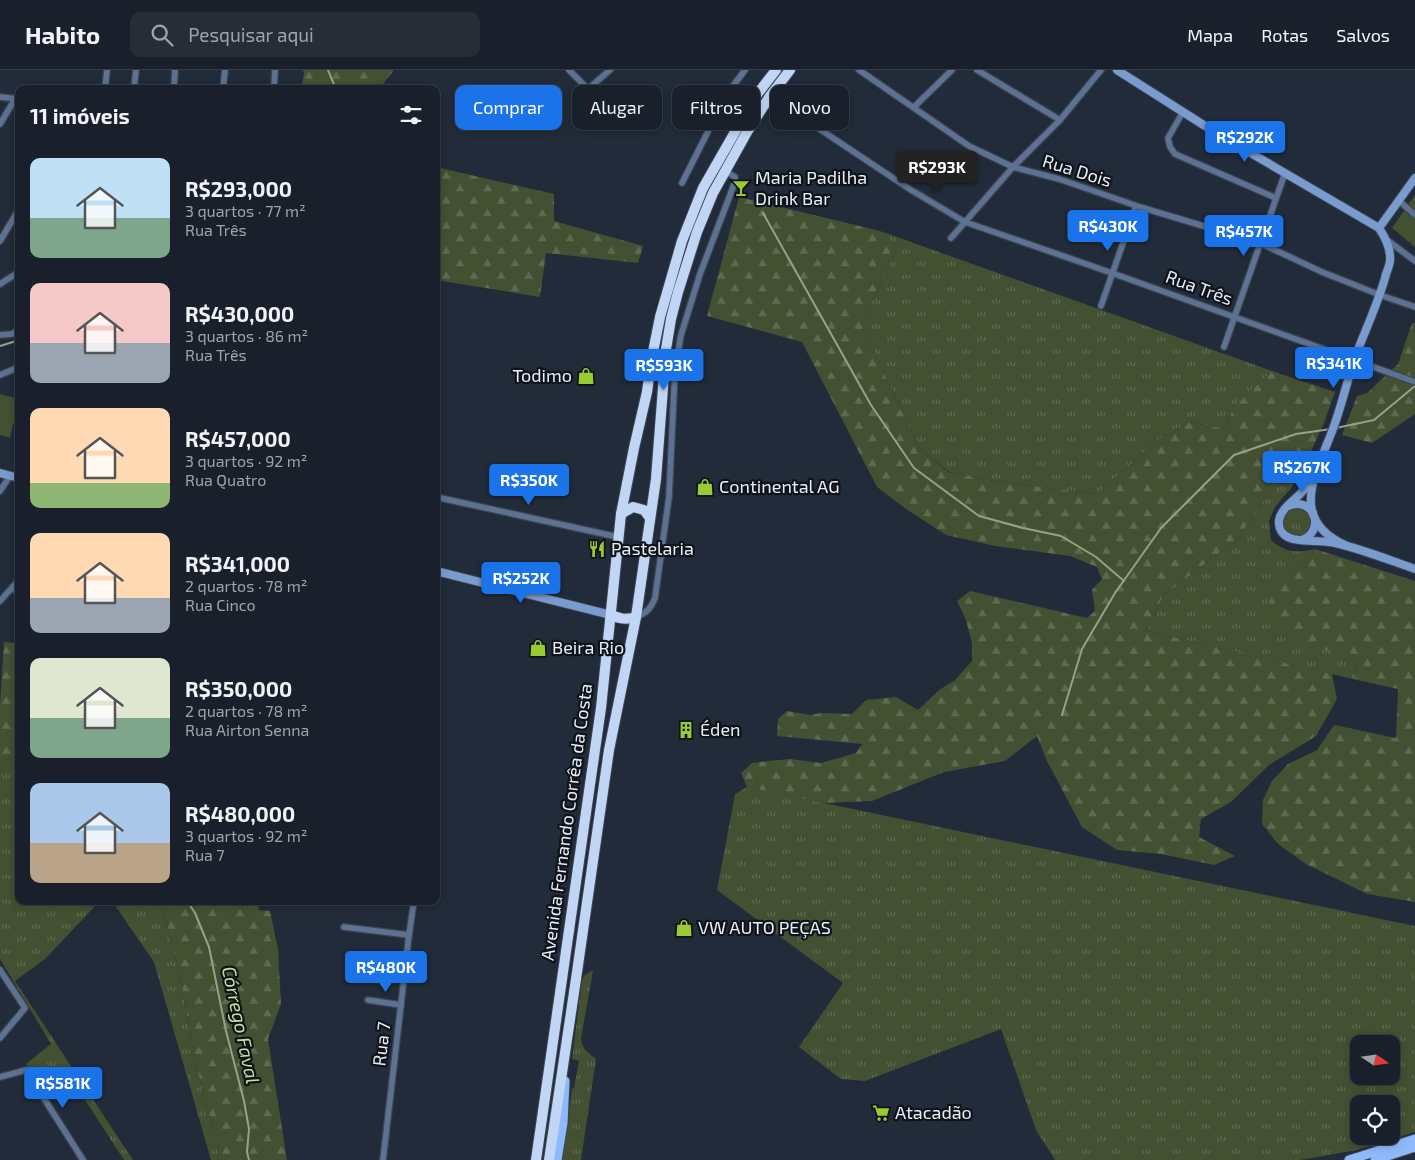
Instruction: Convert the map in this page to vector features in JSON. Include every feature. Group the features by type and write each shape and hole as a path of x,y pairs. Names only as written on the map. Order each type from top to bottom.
{"highway":[{"name":"Avenida Fernando Corrêa da Costa","path":"536,1160 601,708 620,514 647,392 660,317 682,242 702,188 755,97 776,70"},
{"name":"Avenida Fernando Corrêa da Costa","path":"778,85 790,70"},
{"name":"Avenida Fernando Corrêa da Costa","path":"549,1160 609,750 636,617 656,479 666,349 671,319 697,232 713,193 747,132 770,96"},
{"path":"620,514 633,507 644,510 650,518"},
{"path":"611,615 621,619 636,617"}],"main road":[{"name":"Avenida Fernando Corrêa da Costa","path":"557,1160 563,1123 566,1046"},
{"path":"1349,1160 1415,1139"},
{"path":"1375,1160 1415,1147"}],"street":[{"path":"105,85 107,70"},
{"path":"134,85 136,70"},
{"path":"174,85 175,70"},
{"path":"223,85 224,70"},
{"path":"274,85 275,70"},
{"path":"569,70 588,89 610,70"},
{"name":"Rua Dois","path":"859,70 969,146 1013,168 1059,179 1136,206 1260,243 1322,272 1415,307"},
{"path":"914,107 952,70"},
{"path":"977,70 1060,120"},
{"path":"950,238 1013,168 1060,120 1101,70"},
{"path":"1117,70 1183,112 1379,228 1387,240 1415,260"},
{"path":"682,183 727,94 742,71"},
{"path":"0,98 15,99"},
{"path":"0,124 15,102"},
{"path":"1183,112 1168,138 1170,147 1175,154 1276,198"},
{"name":"Rua Três","path":"821,130 911,190 965,222 1412,381"},
{"path":"636,617 645,613 652,606 655,598 669,497 675,370 681,335 700,274 735,182 734,177 725,171"},
{"path":"1224,347 1285,173"},
{"path":"1379,228 1415,178"},
{"path":"1398,200 1415,215"},
{"path":"1101,306 1136,206"},
{"path":"0,241 15,216"},
{"path":"1302,540 1311,534 1315,527 1311,492 1317,470 1335,424 1354,361 1380,295 1390,259 1387,240"},
{"path":"0,284 15,275"},
{"path":"0,335 15,332"},
{"path":"0,376 15,369"},
{"path":"660,436 673,437"},
{"path":"1317,470 1303,491 1283,510 1279,522 1281,530 1287,537 1292,540 1325,541 1347,546 1415,569"},
{"path":"0,473 15,477"},
{"path":"0,491 15,477"},
{"path":"440,498 618,536"},
{"path":"1283,510 1292,505 1299,504 1309,508 1318,525 1326,534 1347,546"},
{"path":"440,572 611,615"},
{"path":"0,601 15,585"},
{"name":"Rua 7","path":"383,1160 413,905"},
{"path":"344,927 409,935"},
{"path":"0,970 25,1008 0,1038"},
{"path":"368,1000 402,1006"},
{"path":"0,1077 26,1070 83,1160"}],"green space":[{"path":"303,70 394,70 382,85 302,85"},
{"path":"440,168 554,194 554,221 643,246 638,263 546,253 540,297 440,281"},
{"path":"1415,195 1415,247 1392,228"},
{"path":"739,197 880,231 898,247 861,324 919,448 948,472 995,481 1098,494 1158,440 1190,422 1226,429 1233,407 1272,371 1335,392 1324,423 1307,460 1273,488 1237,539 1163,596 1147,631 1332,674 1337,699 1316,736 1269,765 1231,802 1201,819 1199,837 1235,856 1214,865 1161,854 1117,850 1082,827 1047,761 1037,736 1005,761 944,772 872,801 823,803 747,787 741,773 752,763 790,759 821,763 856,753 862,744 777,736 778,719 787,711 810,715 821,713 852,714 866,700 896,697 918,710 939,690 955,680 972,661 972,643 966,620 957,601 970,591 1087,618 1095,611 1092,590 1102,579 1097,567 1070,556 995,546 946,535 909,511 877,487 802,342 707,316"},
{"path":"880,231 1272,371 1233,407 1226,429 1190,422 1158,440 1098,494 995,481 949,472 919,448 861,324 898,247"},
{"path":"1412,323 1415,323 1415,414 1372,443 1342,435 1357,396 1367,393 1398,364"},
{"path":"0,394 15,398 15,421 10,438 0,435"},
{"path":"1307,460 1292,487 1275,507 1269,521 1271,540 1286,550 1302,551 1315,549 1309,559 1288,575 1340,652 1354,655 1357,680 1147,631 1163,596 1237,539 1273,488"},
{"path":"1297,508 1307,513 1312,523 1307,533 1297,538 1287,533 1282,523 1287,513"},
{"path":"1315,549 1415,581 1415,902 1367,894 1306,864 1278,844 1262,824 1263,800 1272,781 1288,764 1317,750 1334,725 1396,738 1398,689 1357,680 1354,655 1312,648 1283,631 1270,607 1271,593 1288,575 1309,559"},
{"path":"4,642 15,643 15,755 0,772 0,705"},
{"path":"15,755 15,905 96,905 45,959 15,981 133,1160 124,1160 76,1086 52,1100 26,1064 51,1044 0,959 0,772"},
{"path":"747,787 1415,926 1415,1132 1400,1137 1400,1095 1350,1095 1350,1145 1373,1145 1357,1150 1300,1160 1055,1160 1036,1130 1001,1029 865,1081 841,1079 799,1047 843,983 717,890 735,794"},
{"path":"115,905 159,905 168,929 181,980 195,1061 217,1145 219,1160 211,1160 154,962"},
{"path":"159,905 258,905 259,910 270,911 278,949 281,1004 268,1039 287,1160 219,1160 217,1145 195,1061 181,980 168,929"},
{"path":"593,971 581,1038 584,1048 596,1059 581,1160 562,1160 572,1089 574,1088 579,1061 572,1059 582,980"}],"waterway":[{"path":"328,70 334,85"},
{"path":"763,213 871,405 914,468 979,516 1061,536 1096,557 1124,581"},
{"path":"0,346 15,341"},
{"path":"1336,428 1374,420 1415,386"},
{"path":"1062,715 1082,649 1115,593 1161,528 1234,455 1296,434 1331,429"},
{"name":"Córrego Faval","path":"190,905 209,947 226,1031 244,1101 249,1129 247,1152 249,1160"}],"place":[{"name":"Maria Padilha Drink Bar","path":"741,188"},
{"name":"Todimo","path":"586,376"},
{"name":"Continental AG","path":"705,487"},
{"name":"Pastelaria","path":"597,549"},
{"name":"Beira Rio","path":"538,648"},
{"name":"Éden","path":"686,730"},
{"name":"VW AUTO PEÇAS","path":"684,928"},
{"name":"Atacadão","path":"881,1113"}]}
